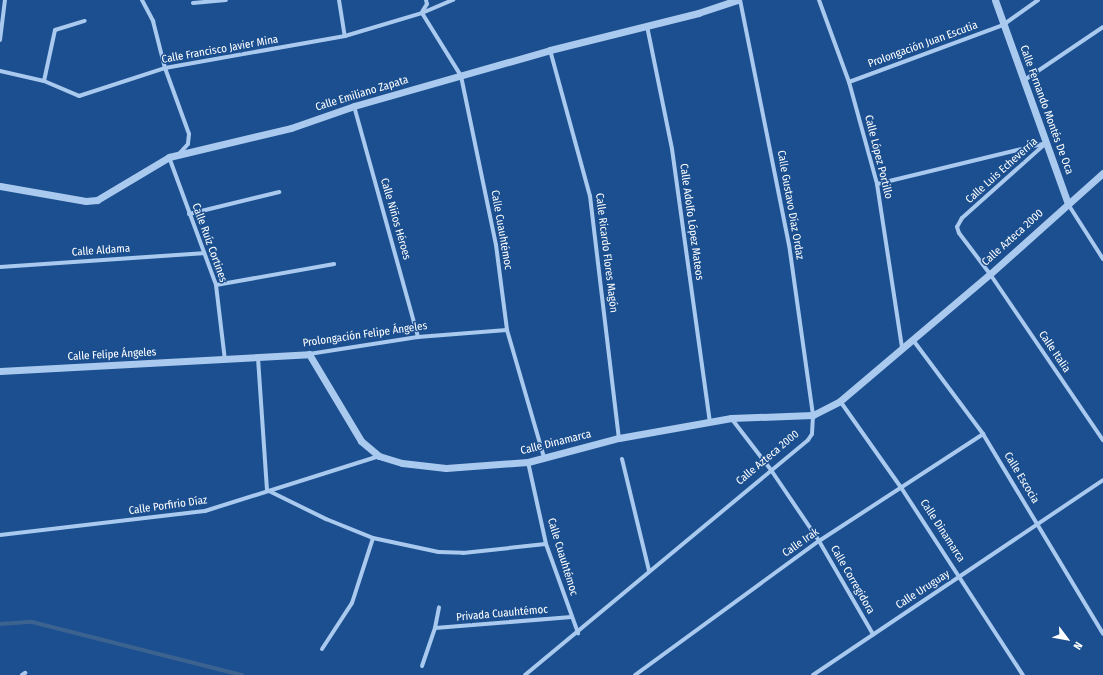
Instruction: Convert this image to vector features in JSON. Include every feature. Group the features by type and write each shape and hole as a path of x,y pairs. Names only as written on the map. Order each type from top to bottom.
{"street":[{"path":"0,40 5,0"},
{"path":"142,0 153,22 165,68 189,134 188,144 178,155"},
{"path":"193,3 226,0"},
{"path":"339,0 345,36"},
{"path":"422,12 427,4 426,0"},
{"path":"422,12 453,0"},
{"name":"Calle Emiliano Zapata","path":"0,186 86,201 97,200 169,157 291,128 354,106 550,50 647,26 737,0"},
{"name":"Calle Gustavo Díaz Ordaz","path":"740,0 789,245 813,415"},
{"name":"Calle López Portillo","path":"819,0 849,82 877,184 902,348"},
{"name":"Calle Fernando Montés De Oca","path":"995,0 1003,25 1026,79 1046,143 1068,204"},
{"name":"Prolongación Juan Escutia","path":"849,82 1003,25 1038,0"},
{"name":"Calle Francisco Javier Mina","path":"0,72 44,81 79,96 165,68 345,36 422,12"},
{"name":"Calle Cuauhtémoc","path":"422,12 461,76 496,245 508,330 544,458"},
{"path":"44,81 55,30 85,21"},
{"name":"Calle Adolfo López Mateos","path":"647,26 672,149 710,422"},
{"path":"1026,79 1103,27"},
{"name":"Calle Ricardo Flores Magón","path":"550,50 590,196 619,438"},
{"name":"Calle Niños Héroes","path":"354,106 418,337"},
{"name":"Calle Luis Echeverría","path":"877,184 1046,143"},
{"name":"Calle Luis Echeverría","path":"990,274 959,233 957,227 962,218 1046,143"},
{"name":"Calle Ruíz Cortines","path":"169,157 216,285 225,360"},
{"name":"Calle Azteca 2000","path":"525,675 578,633 649,570 808,440 813,428 813,415 840,401 990,274 1103,173"},
{"path":"189,214 279,192"},
{"path":"1068,204 1103,259"},
{"name":"Calle Aldama","path":"0,267 204,253"},
{"path":"216,285 334,264"},
{"name":"Calle Italia","path":"990,274 1103,440"},
{"name":"Prolongación Felipe Ángeles","path":"225,360 309,354 418,337 508,330"},
{"name":"Calle Escocia","path":"913,340 983,434 1103,634"},
{"name":"Calle Dinamarca","path":"309,354 348,423 361,441 379,456 402,463 446,468 528,462 619,438 731,418 813,415"},
{"path":"258,358 267,490 326,519 373,538 439,552 463,553 546,544"},
{"name":"Calle Felipe Ángeles","path":"0,371 225,360"},
{"name":"Calle Dinamarca","path":"840,401 902,489 1023,675"},
{"name":"Calle Corregidora","path":"731,418 771,470 819,541 873,634"},
{"name":"Calle Irak","path":"635,675 819,541 902,489 983,434"},
{"name":"Calle Porfirio Díaz","path":"0,535 205,511 267,490 379,456"},
{"path":"622,459 649,570"},
{"name":"Calle Cuauhtémoc","path":"528,462 546,544 578,633"},
{"name":"Calle Uruguay","path":"813,675 959,577 1037,522 1103,480"},
{"path":"322,649 352,603 373,538"},
{"path":"422,666 435,628 439,607"},
{"name":"Privada Cuauhtémoc","path":"435,628 572,617"}],"waterway":[{"path":"0,624 32,622 242,675"}]}
